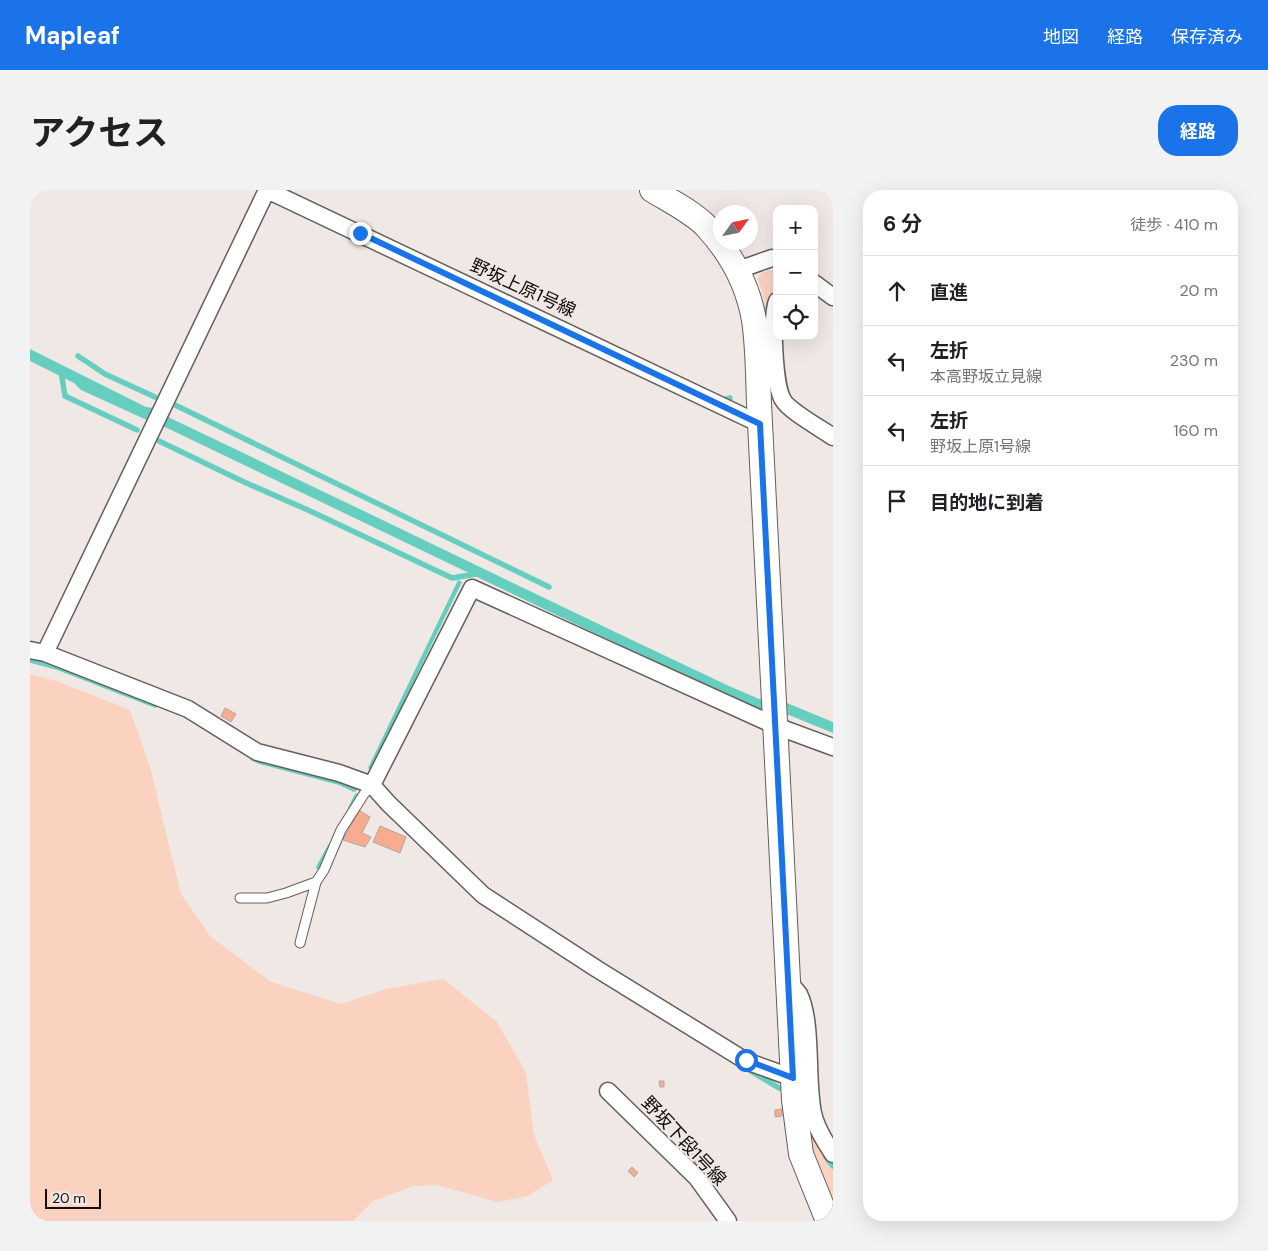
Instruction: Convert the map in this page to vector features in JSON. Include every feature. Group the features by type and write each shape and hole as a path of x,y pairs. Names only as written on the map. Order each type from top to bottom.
{"street":[{"name":"野坂上原1号線","path":"267,190 760,424"},
{"path":"267,190 38,652 188,709 257,752 339,773 372,785 388,803 483,895 597,969 746,1060 793,1078"},
{"path":"652,190 680,206 705,225 738,270 754,319 793,1078 800,1154 828,1221"},
{"path":"738,270 773,258"},
{"path":"818,286 833,297"},
{"path":"774,340 777,388 784,402 833,437"},
{"path":"372,785 472,588 776,726 833,747"},
{"path":"788,980 798,994 802,1006 806,1028 813,1114 822,1136 833,1154"},
{"name":"野坂下段1号線","path":"608,1091 697,1178 728,1221"}],"lane":[{"path":"300,943 316,882 324,870 341,830 372,785"},
{"path":"240,898 267,898 316,882"}],"shaded area":[{"path":"773,270 773,295 769,307 772,392 768,393 765,304 757,278 763,272"},
{"path":"30,674 59,682 130,710 150,767 181,894 210,936 271,982 341,1004 386,989 443,979 497,1022 526,1073 534,1135 553,1180 528,1196 498,1202 436,1185 413,1186 373,1201 353,1221 30,1221"},
{"path":"806,1088 833,1161 833,1213 809,1148"}],"water":[{"path":"30,349 146,407 163,411 170,418 729,686 759,699 782,701 833,722 833,733 789,715 763,712 165,427 157,428 149,421 81,390 74,383 30,361"},
{"path":"458,580 462,582 371,770 368,768"}],"building":[{"path":"225,708 236,714 231,722 221,716"},
{"path":"359,810 370,817 362,833 371,837 365,847 343,840"},
{"path":"380,826 406,837 400,853 373,842"},
{"path":"659,1081 664,1081 664,1087 660,1087"},
{"path":"782,1109 782,1116 775,1117 775,1110"},
{"path":"693,1152 705,1158 701,1167 688,1161"},
{"path":"632,1167 638,1173 634,1177 628,1171"}],"waterway":[{"path":"78,356 105,374 155,397"},
{"path":"61,371 65,396 137,430"},
{"path":"720,398 723,400 730,398"},
{"path":"175,405 549,587"},
{"path":"159,441 452,578 476,574"},
{"path":"30,660 57,667 155,705"},
{"path":"253,758 339,782 354,789"},
{"path":"351,808 357,796"},
{"path":"319,867 330,847"},
{"path":"744,1067 779,1088"},
{"path":"826,1157 833,1166"}],"route":[{"path":"360,233 760,424 793,1078 746,1060"}]}
